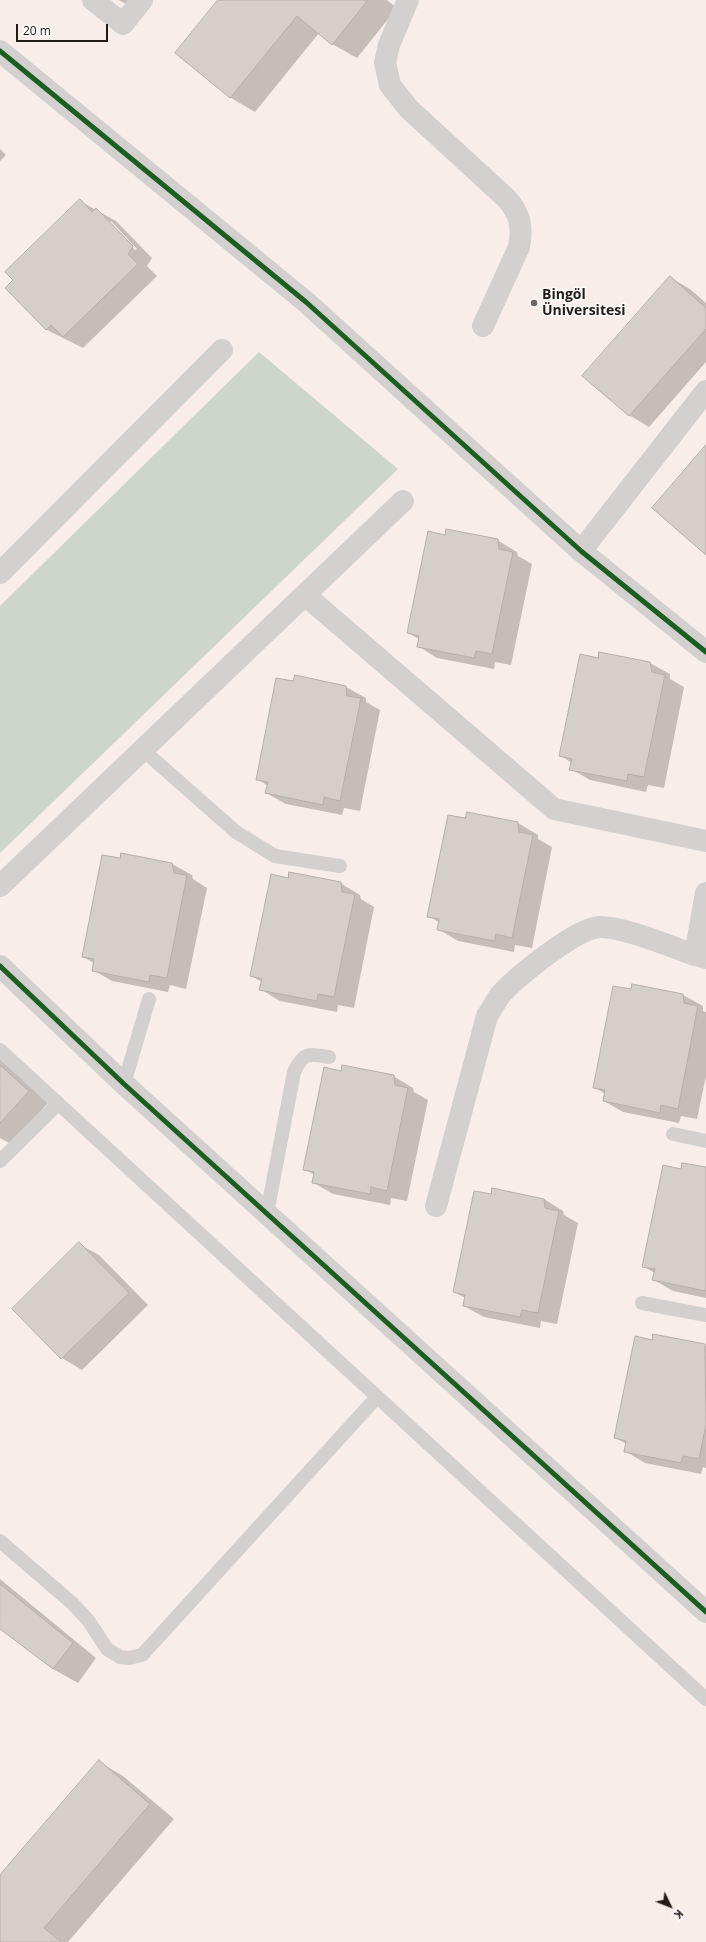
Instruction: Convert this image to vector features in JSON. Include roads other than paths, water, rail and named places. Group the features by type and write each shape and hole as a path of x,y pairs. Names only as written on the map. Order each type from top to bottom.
{"street":[{"path":"93,0 123,24 142,0"},
{"path":"408,0 390,45 385,63 390,85 409,109 506,198 518,214 521,224 519,247 483,326"},
{"path":"0,51 306,302 581,551 706,652"},
{"path":"0,573 222,350"},
{"path":"581,551 706,391"},
{"path":"0,886 403,501"},
{"path":"305,595 554,809 706,841"},
{"path":"436,1206 487,1016 501,994 524,972 583,931 599,927 622,931 700,956 706,893"},
{"path":"0,966 124,1084 706,1612"}],"lane":[{"path":"142,750 236,832 275,856 340,866"},
{"path":"124,1084 149,999"},
{"path":"0,1050 706,1699"},
{"path":"266,1213 294,1072 300,1060 309,1055 329,1057"},
{"path":"0,1161 58,1104"},
{"path":"673,1134 706,1141"},
{"path":"642,1303 706,1315"},
{"path":"0,1541 72,1603 88,1620 107,1649 120,1657 129,1658 142,1655 377,1397"}],"place":[{"name":"Bingöl Üniversitesi","path":"534,303"}]}
